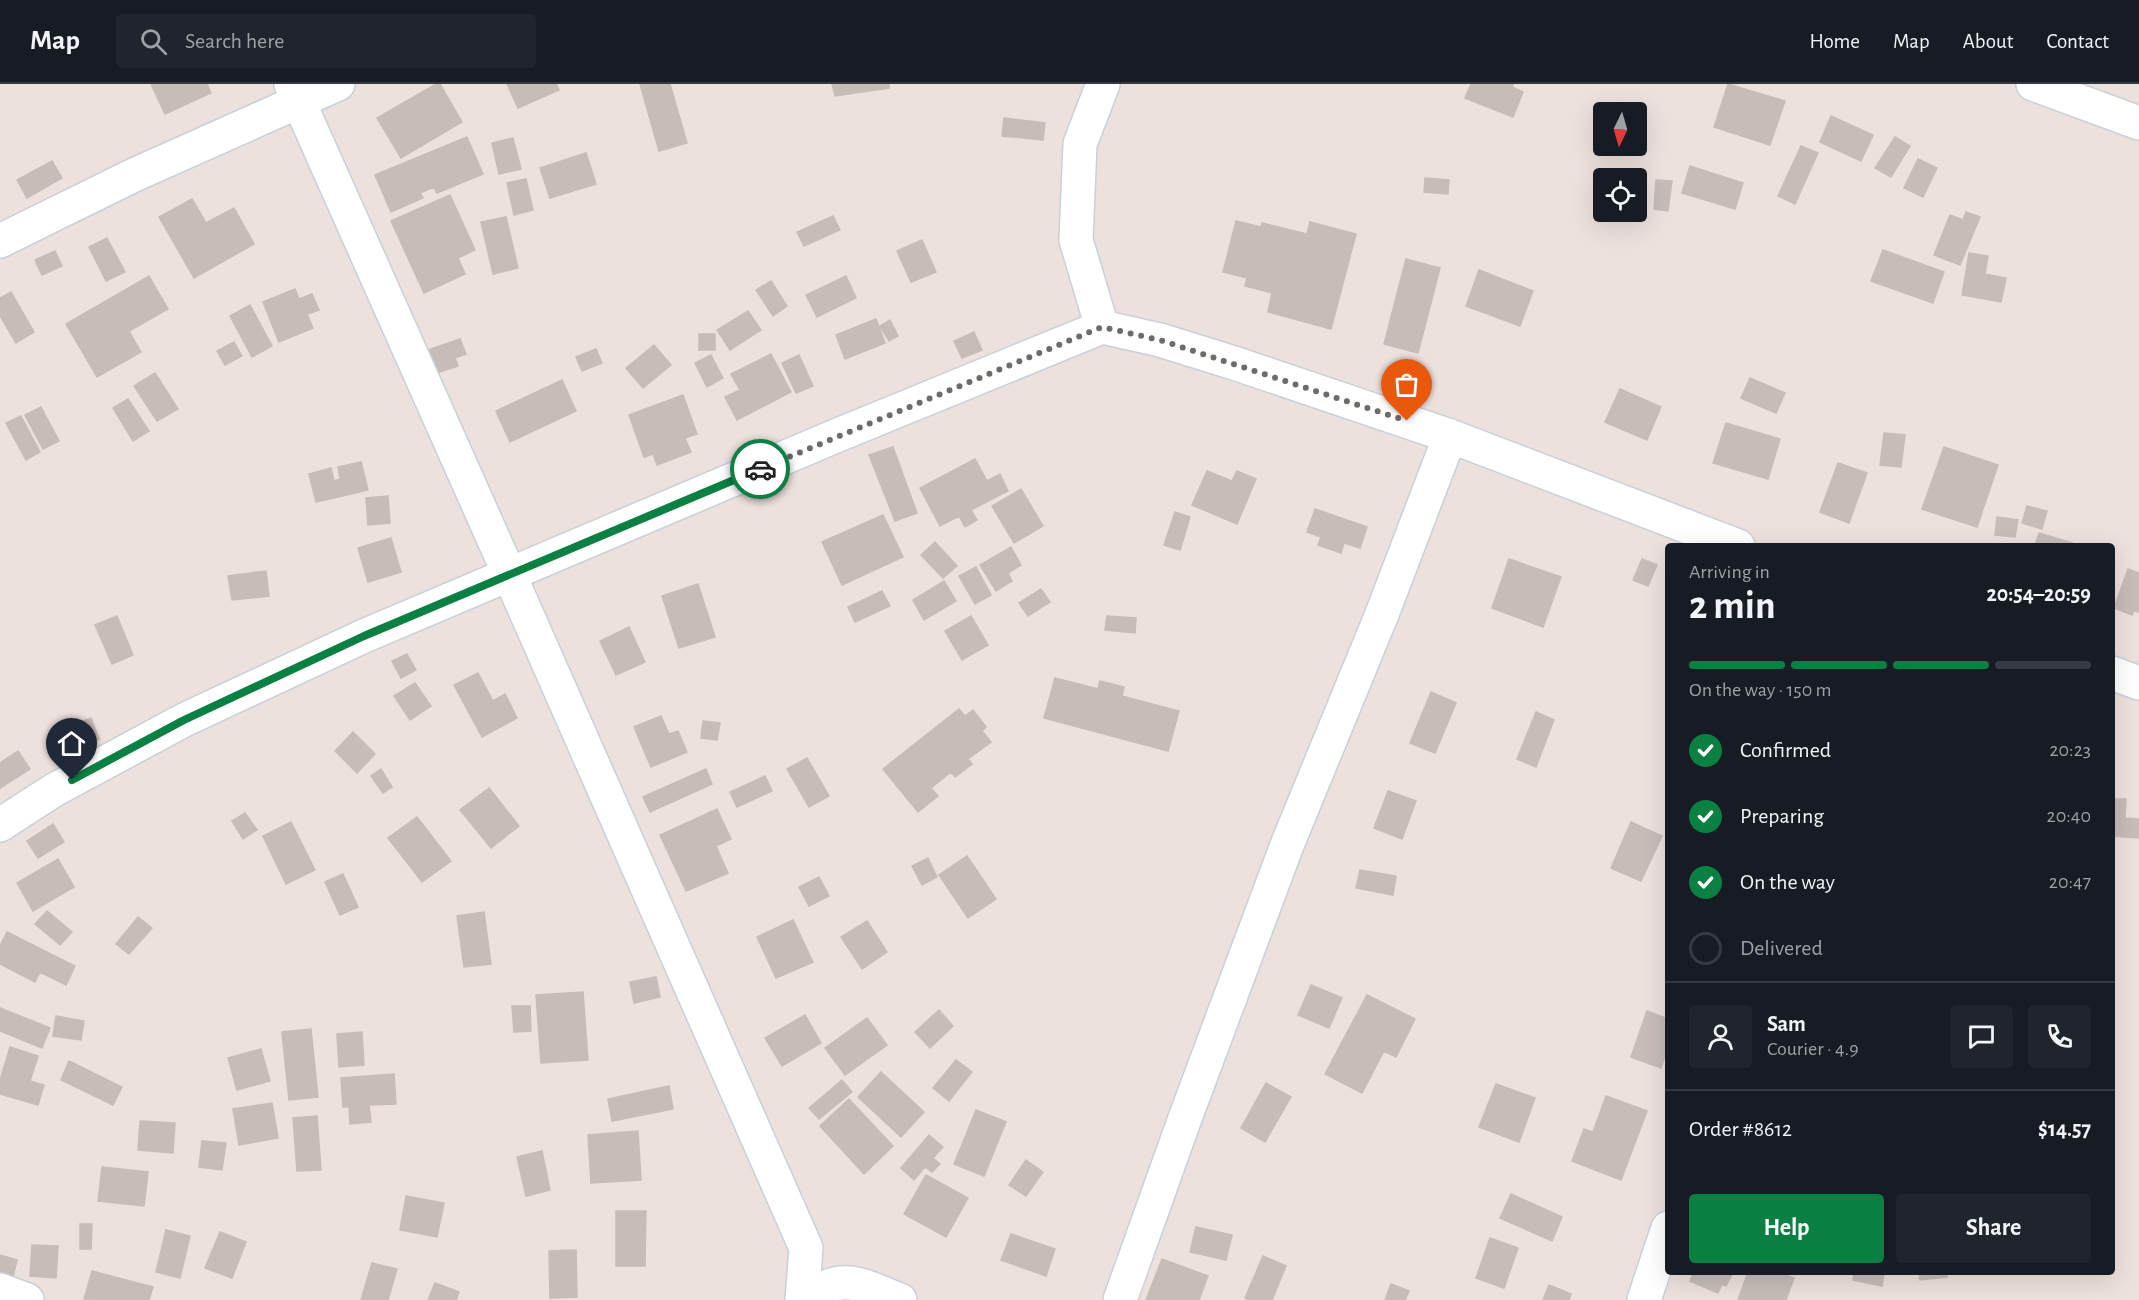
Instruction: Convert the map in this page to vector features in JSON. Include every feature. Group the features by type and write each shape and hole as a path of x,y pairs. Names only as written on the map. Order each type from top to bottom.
{"street":[{"path":"0,242 295,93 338,84"},
{"path":"1102,327 1076,240 1080,144 1103,84"},
{"path":"2033,84 2131,114"},
{"path":"295,93 806,1248 802,1300"},
{"path":"0,825 54,790 184,720 364,636 1102,327 1160,340 1450,436 1730,543"},
{"path":"1120,1300 1287,845 1382,614 1450,436"},
{"path":"2115,674 2139,683"},
{"path":"1644,1300 1665,1237"},
{"path":"806,1248 850,1282 900,1300"},
{"path":"810,1300 827,1286 850,1282"},
{"path":"0,1290 27,1300"}],"building":[{"path":"151,84 207,84 211,93 165,114"},
{"path":"436,84 440,84 462,122 401,158 377,118"},
{"path":"507,84 556,84 559,90 518,108"},
{"path":"640,84 670,84 687,143 659,151"},
{"path":"832,84 889,84 889,88 835,96"},
{"path":"1471,84 1513,84 1512,87 1523,92 1513,117 1465,98"},
{"path":"1728,84 1785,101 1770,145 1714,127"},
{"path":"1831,116 1873,135 1861,161 1820,142"},
{"path":"1004,118 1045,123 1043,140 1002,136"},
{"path":"467,137 483,174 437,193 434,187 420,193 423,198 391,212 375,175"},
{"path":"1895,137 1910,146 1891,177 1875,168"},
{"path":"513,138 521,169 499,174 492,143"},
{"path":"1801,146 1818,153 1795,204 1778,196"},
{"path":"586,153 596,184 550,198 540,168"},
{"path":"1918,159 1937,168 1923,197 1904,188"},
{"path":"52,161 62,178 27,198 17,180"},
{"path":"1690,166 1743,183 1735,209 1682,193"},
{"path":"1425,178 1449,180 1448,194 1424,192"},
{"path":"526,179 533,210 514,215 507,183"},
{"path":"1656,180 1672,181 1668,211 1654,209"},
{"path":"450,195 475,250 458,258 465,274 424,293 391,221"},
{"path":"192,199 206,223 234,208 254,244 194,278 159,217"},
{"path":"1966,212 1980,217 1960,265 1934,255 1950,215 1963,220"},
{"path":"833,216 840,230 804,246 797,232"},
{"path":"506,217 518,268 493,274 481,222"},
{"path":"1236,221 1261,227 1262,223 1307,234 1310,222 1356,234 1331,329 1268,312 1272,293 1245,286 1247,278 1223,272"},
{"path":"107,238 125,272 106,281 89,247"},
{"path":"922,240 936,272 911,282 897,251"},
{"path":"1883,250 1944,272 1933,303 1871,281"},
{"path":"55,251 62,266 42,275 35,260"},
{"path":"1969,253 1988,256 1985,274 2006,278 2001,302 1962,295"},
{"path":"1406,259 1440,268 1418,353 1384,344"},
{"path":"1479,270 1533,291 1520,326 1466,306"},
{"path":"149,276 168,309 129,331 141,352 97,377 66,324"},
{"path":"846,276 856,298 817,317 806,295"},
{"path":"771,281 787,306 773,316 756,290"},
{"path":"295,289 299,299 312,294 319,310 307,314 313,328 279,342 263,302"},
{"path":"11,292 34,332 16,343 0,316 0,298"},
{"path":"250,305 272,346 252,357 230,316"},
{"path":"748,311 761,330 730,350 717,330"},
{"path":"876,319 885,343 845,359 836,335"},
{"path":"890,320 898,336 889,341 880,326"},
{"path":"974,332 982,350 962,358 954,341"},
{"path":"699,334 715,334 715,350 699,350"},
{"path":"460,339 466,354 455,358 458,366 436,373 428,350"},
{"path":"234,342 242,356 225,365 217,351"},
{"path":"654,345 671,365 643,388 626,368"},
{"path":"596,349 602,363 582,371 576,357"},
{"path":"771,354 791,392 737,420 725,397 740,390 731,374"},
{"path":"711,355 723,378 707,387 695,363"},
{"path":"799,355 813,386 796,393 782,363"},
{"path":"155,373 178,409 157,421 134,386"},
{"path":"1750,378 1785,393 1776,413 1741,398"},
{"path":"562,380 576,411 510,442 496,411"},
{"path":"1620,389 1661,407 1647,440 1605,422"},
{"path":"683,395 697,434 685,438 691,452 657,465 653,454 644,457 629,415"},
{"path":"128,399 149,431 133,441 113,408"},
{"path":"41,407 59,441 43,449 25,415"},
{"path":"21,416 40,452 26,460 6,423"},
{"path":"1726,423 1780,439 1768,479 1713,463"},
{"path":"1884,433 1905,435 1901,467 1880,465"},
{"path":"893,447 917,513 895,521 869,455"},
{"path":"1944,447 1998,465 1977,527 1922,509"},
{"path":"975,459 987,481 1000,474 1008,491 971,510 977,520 965,527 959,516 940,526 920,488"},
{"path":"361,462 368,490 316,502 309,474 331,468 334,481 340,479 338,467"},
{"path":"1838,463 1867,473 1849,523 1820,512"},
{"path":"1207,471 1232,481 1237,471 1256,479 1237,524 1192,505"},
{"path":"1021,489 1043,526 1014,543 992,506"},
{"path":"388,496 390,523 368,525 366,498"},
{"path":"2027,506 2047,511 2042,529 2022,523"},
{"path":"1315,509 1367,527 1360,548 1344,543 1341,553 1318,545 1321,537 1307,532"},
{"path":"1175,512 1190,517 1180,550 1164,545"},
{"path":"883,515 903,557 842,585 822,542"},
{"path":"1997,517 2018,520 2015,537 1995,535"},
{"path":"2039,533 2072,543 2036,543"},
{"path":"391,538 401,572 368,582 358,548"},
{"path":"935,542 957,566 943,578 921,555"},
{"path":"1011,547 1021,565 1008,573 1012,581 996,591 980,565"},
{"path":"1509,559 1561,577 1543,627 1492,608"},
{"path":"1642,559 1657,565 1648,586 1633,580"},
{"path":"976,567 991,595 975,604 959,576"},
{"path":"2128,569 2139,573 2139,612 2134,611 2132,615 2115,608"},
{"path":"266,571 269,596 232,600 228,576"},
{"path":"944,581 956,601 924,620 913,600"},
{"path":"698,584 715,637 679,648 662,596"},
{"path":"1041,589 1050,602 1028,616 1019,603"},
{"path":"882,591 890,606 855,622 848,607"},
{"path":"117,616 133,655 112,664 95,625"},
{"path":"971,616 988,645 962,660 945,631"},
{"path":"1107,616 1136,618 1135,633 1105,630"},
{"path":"629,627 645,662 616,675 600,641"},
{"path":"407,654 416,670 401,678 392,661"},
{"path":"478,673 493,701 505,694 517,718 482,737 454,685"},
{"path":"1055,678 1098,689 1100,681 1124,687 1122,696 1179,711 1168,751 1044,718"},
{"path":"415,683 431,706 410,720 394,696"},
{"path":"1431,692 1456,703 1435,753 1410,743"},
{"path":"959,709 965,716 973,710 986,727 982,731 991,742 968,759 972,764 955,777 951,772 931,788 938,796 918,812 883,769"},
{"path":"1536,712 1554,720 1536,767 1517,759"},
{"path":"661,716 669,734 678,731 687,752 651,767 634,727"},
{"path":"91,718 99,739 59,754 51,733"},
{"path":"703,721 720,723 717,740 701,738"},
{"path":"353,732 375,754 357,773 335,751"},
{"path":"18,751 30,769 0,788 0,763"},
{"path":"807,758 829,796 809,807 787,769"},
{"path":"381,769 392,787 383,793 371,776"},
{"path":"706,769 712,784 650,812 643,797"},
{"path":"765,776 772,791 737,807 730,792"},
{"path":"489,788 519,826 491,848 460,810"},
{"path":"1388,791 1416,801 1402,839 1374,828"},
{"path":"2115,799 2126,799 2125,818 2139,819 2139,838 2115,836"},
{"path":"717,809 731,839 716,846 728,873 686,891 660,835"},
{"path":"245,813 257,830 243,839 232,821"},
{"path":"417,817 451,861 422,882 388,838"},
{"path":"291,822 315,870 286,884 263,836"},
{"path":"1631,822 1662,836 1641,881 1611,868"},
{"path":"53,824 64,842 38,858 27,841"},
{"path":"967,856 996,899 968,918 939,875"},
{"path":"928,858 937,877 922,885 912,866"},
{"path":"58,859 74,887 33,911 17,883"},
{"path":"1360,870 1396,876 1393,895 1356,888"},
{"path":"343,874 358,907 340,915 325,882"},
{"path":"819,877 829,896 809,906 799,887"},
{"path":"47,911 72,932 60,945 35,924"},
{"path":"484,912 491,964 464,967 457,916"},
{"path":"138,917 152,928 129,954 116,944"},
{"path":"793,920 813,962 776,978 757,937"},
{"path":"867,921 887,952 862,969 841,937"},
{"path":"7,932 75,966 66,985 40,972 35,982 0,964 0,946"},
{"path":"656,977 660,997 634,1003 630,982"},
{"path":"1311,985 1342,998 1329,1028 1298,1015"},
{"path":"583,992 588,1060 541,1063 536,995"},
{"path":"1367,995 1415,1019 1396,1057 1384,1051 1362,1093 1325,1074"},
{"path":"512,1006 530,1006 531,1031 514,1032"},
{"path":"0,1008 50,1028 42,1048 0,1031"},
{"path":"939,1010 953,1026 930,1048 915,1032"},
{"path":"1647,1011 1665,1018 1665,1056 1661,1068 1631,1057"},
{"path":"805,1015 821,1043 782,1066 765,1038"},
{"path":"56,1016 84,1021 81,1040 53,1036"},
{"path":"867,1018 887,1045 845,1075 825,1048"},
{"path":"311,1029 318,1097 289,1100 282,1032"},
{"path":"362,1032 364,1065 339,1067 337,1034"},
{"path":"10,1047 38,1056 30,1081 44,1085 38,1105 0,1094 0,1080"},
{"path":"261,1049 270,1081 237,1090 228,1058"},
{"path":"956,1060 972,1072 949,1101 933,1088"},
{"path":"69,1061 122,1087 113,1105 61,1080"},
{"path":"881,1072 924,1112 901,1137 858,1097"},
{"path":"394,1074 396,1104 369,1105 371,1122 350,1124 349,1107 343,1107 341,1078"},
{"path":"842,1080 852,1092 819,1119 809,1108"},
{"path":"1266,1083 1291,1097 1265,1142 1241,1128"},
{"path":"1496,1084 1535,1098 1519,1142 1479,1127"},
{"path":"669,1086 673,1109 612,1121 608,1099"},
{"path":"1606,1096 1647,1111 1621,1180 1572,1161 1584,1129 1593,1132"},
{"path":"849,1099 893,1146 864,1174 820,1126"},
{"path":"272,1103 278,1138 239,1145 233,1109"},
{"path":"976,1110 1006,1122 984,1176 954,1164"},
{"path":"317,1116 321,1170 297,1171 293,1118"},
{"path":"140,1121 175,1123 173,1153 138,1150"},
{"path":"638,1131 641,1180 591,1183 588,1135"},
{"path":"929,1135 943,1147 933,1158 940,1164 932,1172 925,1167 914,1180 901,1168"},
{"path":"202,1141 226,1143 222,1170 199,1167"},
{"path":"542,1151 550,1190 526,1196 517,1157"},
{"path":"1026,1160 1043,1172 1026,1196 1009,1185"},
{"path":"102,1167 148,1172 144,1206 98,1201"},
{"path":"926,1175 968,1198 946,1237 904,1214"},
{"path":"1511,1194 1562,1217 1552,1241 1500,1218"},
{"path":"406,1196 444,1203 437,1237 400,1230"},
{"path":"616,1211 646,1211 645,1266 616,1266"},
{"path":"80,1224 92,1224 91,1249 80,1249"},
{"path":"1196,1227 1232,1235 1226,1260 1190,1252"},
{"path":"166,1230 190,1236 180,1278 156,1272"},
{"path":"220,1232 246,1242 232,1278 205,1268"},
{"path":"1011,1234 1055,1249 1046,1276 1001,1260"},
{"path":"1490,1238 1518,1248 1504,1288 1476,1278"},
{"path":"32,1245 58,1246 56,1278 30,1276"},
{"path":"576,1250 577,1297 550,1298 549,1251"},
{"path":"0,1255 17,1260 13,1277 0,1274"},
{"path":"1263,1256 1286,1266 1272,1300 1245,1298"},
{"path":"1162,1259 1208,1276 1199,1300 1146,1300"},
{"path":"372,1263 397,1269 388,1300 361,1300"},
{"path":"92,1271 153,1287 149,1300 84,1299"},
{"path":"1693,1275 1732,1275 1726,1286 1722,1284 1718,1293 1690,1281"},
{"path":"1747,1275 1786,1275 1794,1278 1786,1300 1738,1300"},
{"path":"1854,1275 1884,1275 1882,1286 1853,1280"},
{"path":"1919,1275 1947,1275 1947,1277 1920,1280"},
{"path":"435,1283 459,1292 456,1300 428,1300"},
{"path":"1391,1284 1409,1291 1405,1300 1385,1300"},
{"path":"1549,1285 1571,1294 1569,1300 1543,1300"}],"way so far":[{"path":"760,469 1102,327 1160,340 1407,421"}],"route":[{"path":"72,780 184,720 364,636 760,469"}]}
